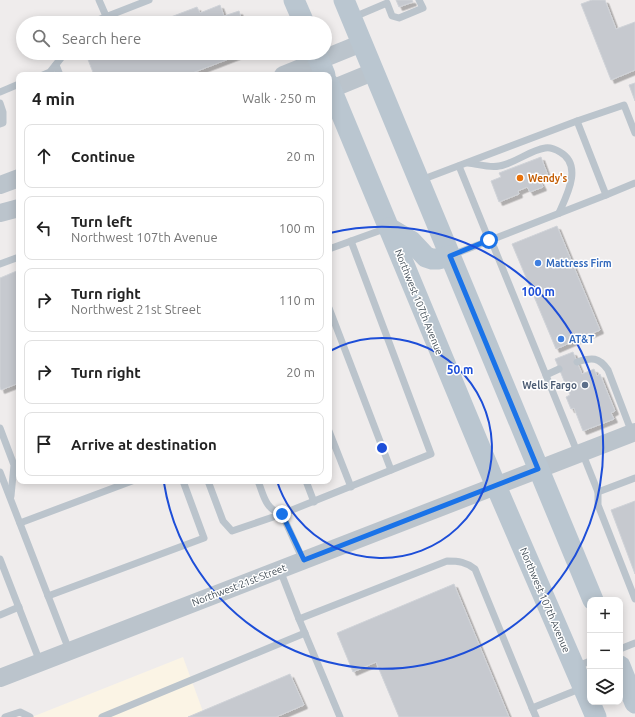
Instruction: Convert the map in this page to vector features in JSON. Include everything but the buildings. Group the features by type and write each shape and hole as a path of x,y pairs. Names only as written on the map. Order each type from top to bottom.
{"main road":[{"path":"294,0 301,16"},
{"path":"347,9 591,597"},
{"name":"Northwest 107th Avenue","path":"332,92 496,486 582,664 587,686"},
{"path":"389,228 411,241 426,257 438,259 450,256"},
{"path":"623,675 634,699"},
{"name":"Northwest 107th Avenue","path":"593,705 596,717"}],"street":[{"path":"329,72 362,44"},
{"path":"332,75 374,72"},
{"path":"0,185 16,179"},
{"path":"0,213 16,209"},
{"name":"Northwest 21st Street","path":"0,678 634,432"}],"lane":[{"path":"99,0 106,16 145,1"},
{"path":"347,9 387,3 392,16 399,18 423,8 419,0"},
{"path":"50,72 59,60"},
{"path":"56,64 59,72"},
{"path":"0,92 16,85"},
{"path":"0,103 3,112 3,123 0,124"},
{"path":"419,180 624,105 635,133"},
{"path":"577,121 606,194"},
{"path":"467,162 500,166 545,148 554,149 567,158 571,167 572,179 560,213"},
{"path":"459,166 546,375 598,492 598,505 635,599"},
{"path":"450,256 635,183"},
{"path":"332,248 389,228"},
{"path":"209,484 223,522 232,531 314,502 431,454 351,241"},
{"path":"0,264 16,258"},
{"path":"332,316 391,470"},
{"path":"577,362 591,359 603,362 608,370 634,432"},
{"path":"546,375 559,369"},
{"path":"0,428 14,465 10,499"},
{"path":"332,438 351,486"},
{"path":"0,472 70,651"},
{"path":"598,492 635,478"},
{"path":"20,523 124,484"},
{"path":"48,596 204,538 184,484"},
{"path":"259,484 268,506 275,512 282,514 304,560"},
{"path":"307,484 314,502"},
{"path":"0,559 40,662"},
{"path":"299,619 447,561 458,561 468,564 475,569 536,717"},
{"path":"280,570 340,717"},
{"path":"0,614 19,607"},
{"path":"102,717 305,633"},
{"path":"623,648 635,643"},
{"path":"532,708 587,686"},
{"path":"5,717 20,712 30,717"}],"shaded area":[{"path":"183,657 205,717 32,717"}],"place":[{"name":"Wendy's","path":"520,178"},
{"name":"Mattress Firm","path":"538,263"},
{"name":"AT&T","path":"561,339"},
{"name":"Wells Fargo","path":"585,385"}],"route":[{"path":"282,514 304,560 538,469 450,256 489,240"}]}
